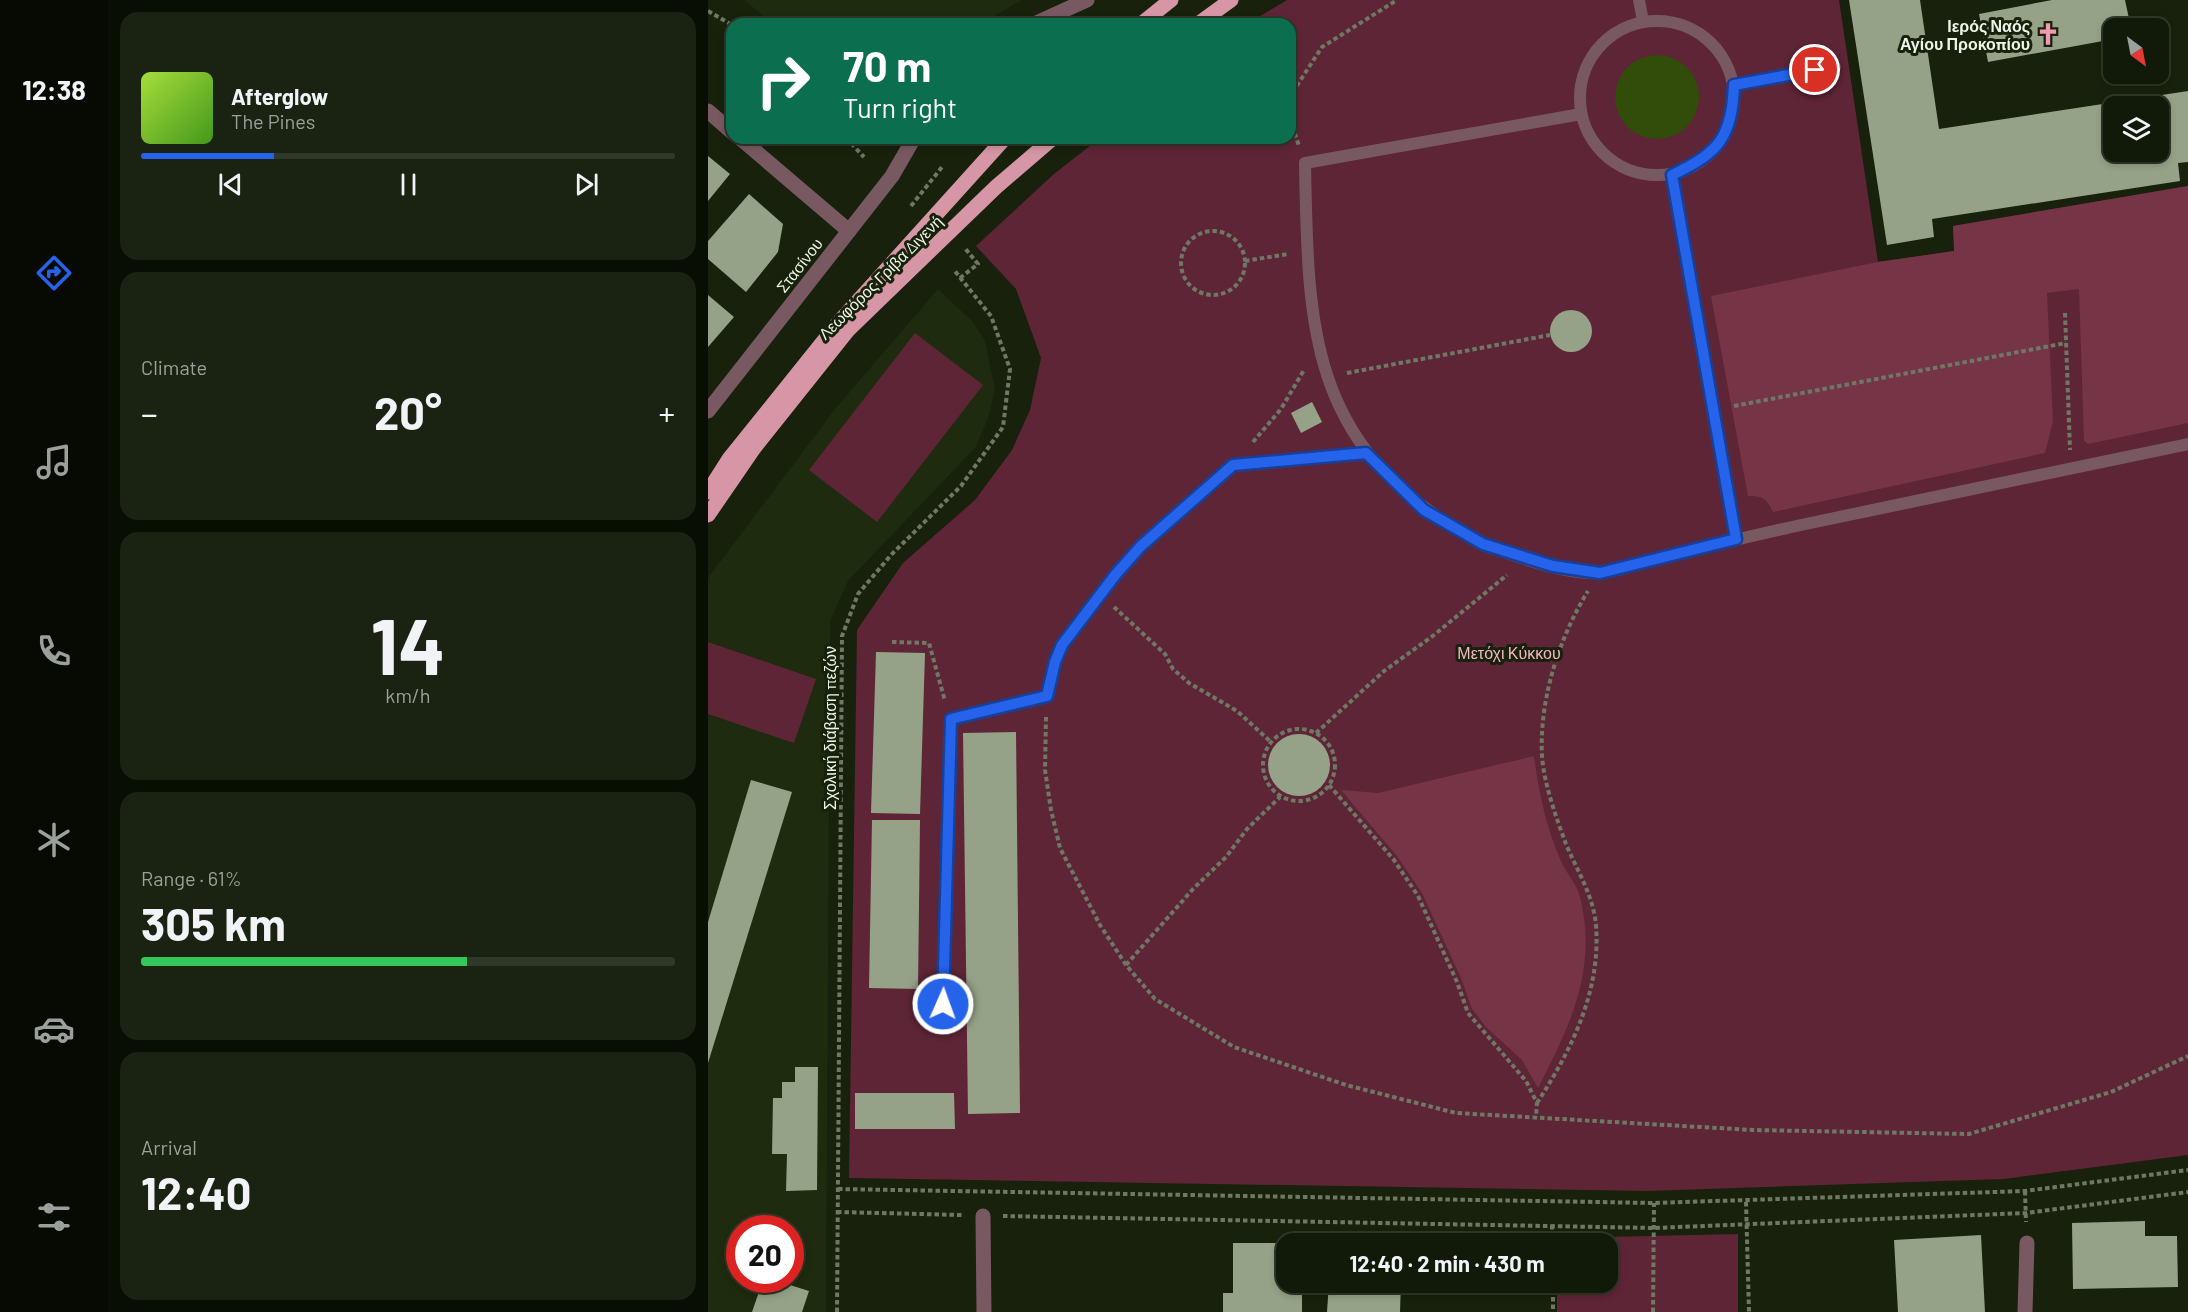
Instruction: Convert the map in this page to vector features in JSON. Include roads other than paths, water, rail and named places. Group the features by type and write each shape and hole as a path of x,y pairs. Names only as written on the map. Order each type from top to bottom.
{"main road":[{"path":"1206,18 1231,0"},
{"path":"1149,18 1170,2"},
{"name":"Λεωφόρος Γρίβα Διγενή","path":"708,492 729,459 839,322 1000,144"},
{"name":"Λεωφόρος Γρίβα Διγενή","path":"708,515 754,448 848,330 996,187 1046,144"}],"street":[{"path":"1047,18 1087,0"},
{"path":"708,111 726,127"},
{"path":"747,144 849,231"},
{"name":"Στασίνου","path":"708,411 892,177 911,144"},
{"path":"983,1216 984,1312"},
{"path":"2025,1312 2026,1243"}],"lane":[{"path":"1639,0 1643,21"},
{"path":"1643,21 1674,21 1702,34 1723,56 1734,85 1733,114 1721,141 1701,162 1672,175 1643,175 1614,163 1592,142 1581,114 1580,82 1592,54 1614,32 1643,21"},
{"path":"1734,85 1835,67"},
{"path":"1581,114 1305,163 1307,251 1318,346 1326,377 1344,416 1366,453 1424,510 1483,544 1526,560 1600,573 1736,539 2188,444"},
{"path":"1672,175 1736,539"},
{"path":"943,1004 951,719 1047,696 1055,662 1062,645 1101,595 1141,546 1233,465 1366,453"}],"place":[{"name":"Ιερός Ναός Αγίου Προκοπίου","path":"2048,34"}],"park label":[{"name":"Μετόχι Κύκκου","path":"1509,652"}]}
